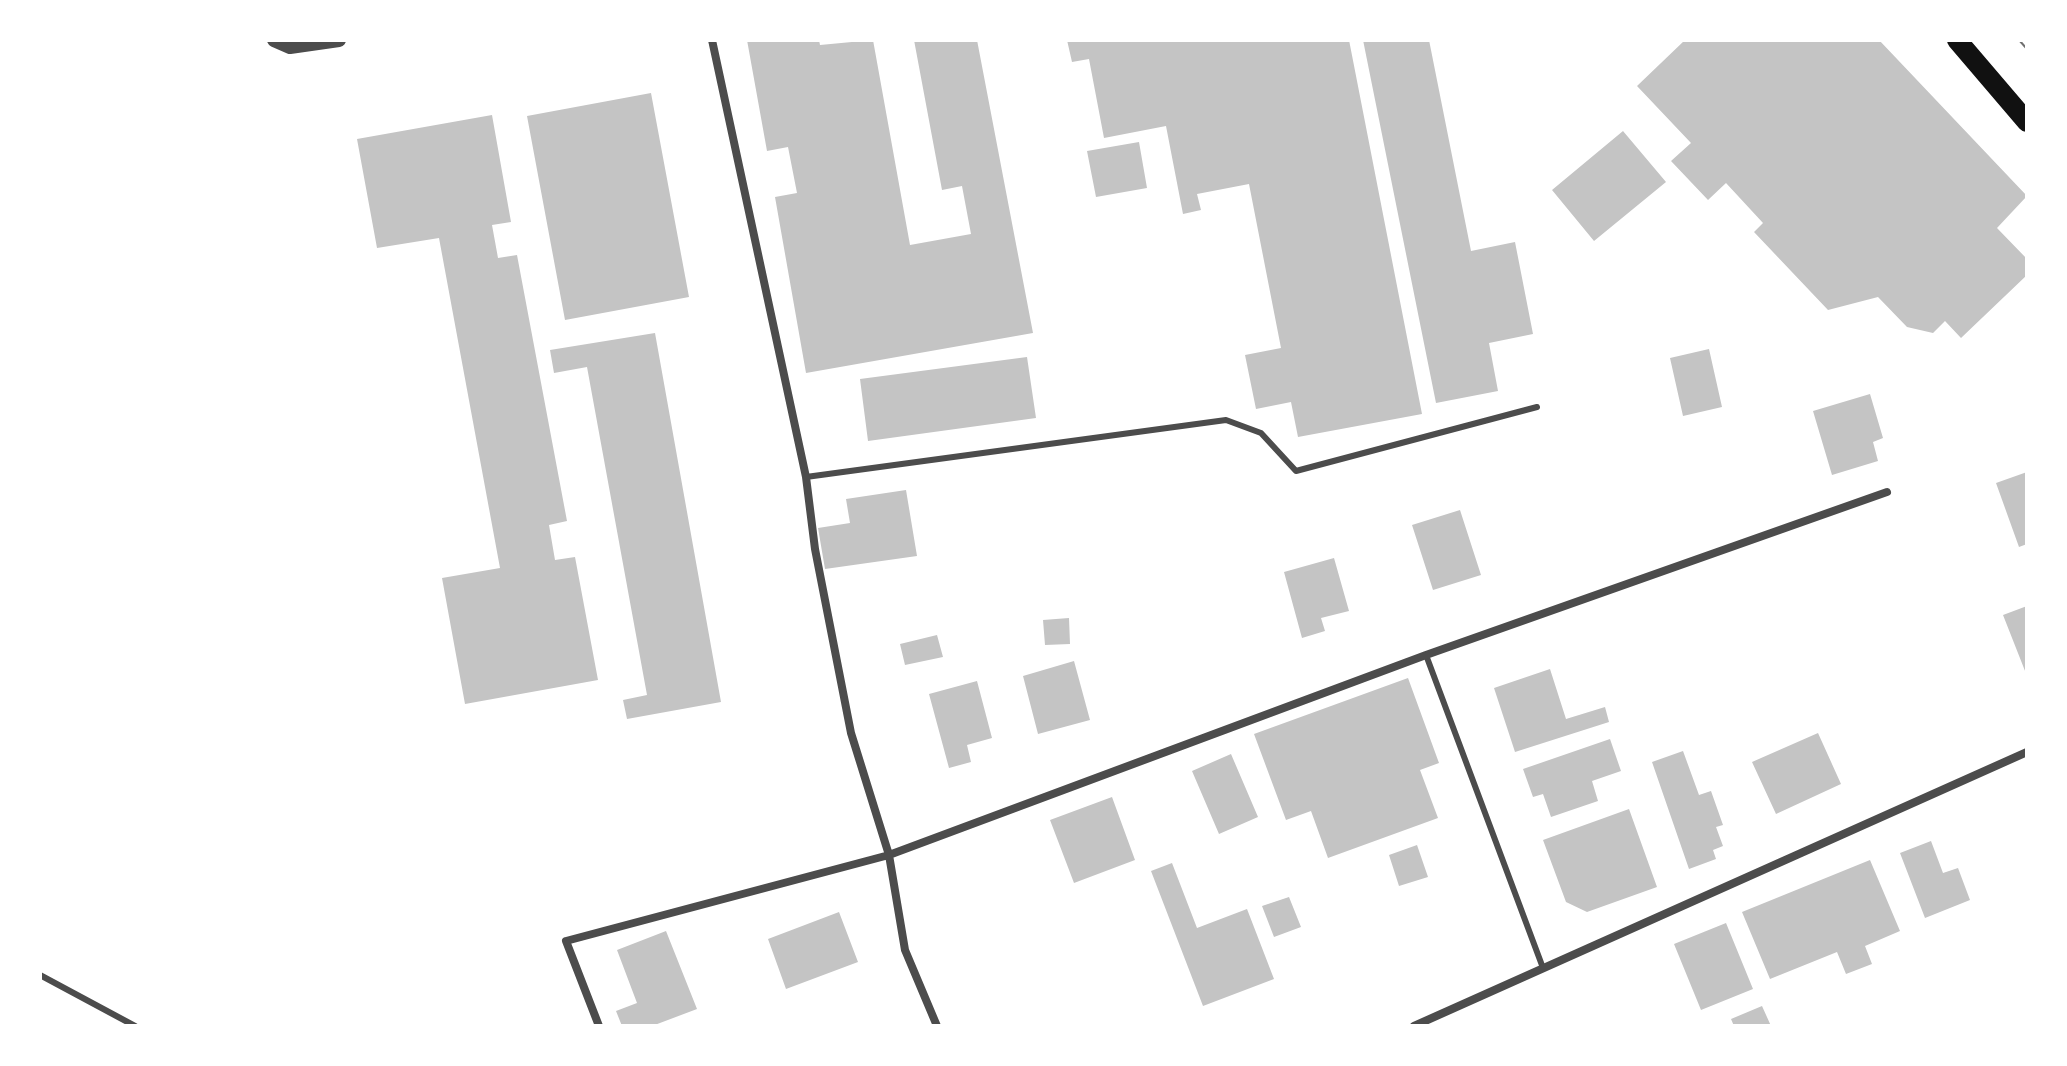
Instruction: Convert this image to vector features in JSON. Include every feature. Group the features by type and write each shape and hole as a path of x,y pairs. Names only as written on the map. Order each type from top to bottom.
{"main road":[{"path":"1957,40 2027,122"}],"street":[{"path":"274,40 290,47 339,40"},
{"path":"712,40 806,477 815,549 851,733 889,855 905,950 937,1026"},
{"path":"599,1026 566,941 889,855 1426,655 1887,492"},
{"path":"1414,1026 2027,752"}],"lane":[{"path":"806,477 1226,420 1261,433 1296,471 1537,407"},
{"path":"1426,655 1543,968"},
{"path":"40,975 135,1026"}],"building":[{"path":"747,40 819,40 820,45 873,40 910,245 971,234 962,186 942,190 914,40 977,40 1033,333 806,373 775,197 797,193 788,147 767,151"},
{"path":"1067,40 1349,40 1422,414 1298,437 1291,402 1256,409 1245,355 1281,348 1249,184 1197,194 1201,210 1183,214 1166,126 1104,138 1089,59 1072,62"},
{"path":"1363,40 1429,40 1471,251 1515,242 1533,334 1489,343 1498,391 1436,403"},
{"path":"1685,40 1879,40 2027,196 1997,228 2027,259 2027,275 1961,338 1945,321 1933,333 1907,327 1878,297 1828,310 1754,232 1763,223 1726,183 1708,200 1671,161 1691,143 1637,86"},
{"path":"651,93 689,297 565,320 527,116"},
{"path":"492,115 511,222 492,225 498,258 517,255 567,521 549,525 555,560 575,557 598,680 465,704 442,578 500,568 439,238 377,248 357,139"},
{"path":"1623,131 1666,182 1594,241 1552,190"},
{"path":"1139,142 1147,188 1096,197 1087,151"},
{"path":"655,333 721,702 627,719 623,700 647,695 587,367 554,373 550,350"},
{"path":"1709,349 1722,407 1683,416 1670,358"},
{"path":"1027,357 1036,418 868,441 860,379"},
{"path":"1870,394 1883,438 1873,442 1878,461 1832,475 1813,411"},
{"path":"2027,472 2027,544 2019,547 1996,483"},
{"path":"906,490 917,556 825,569 818,528 850,523 846,499"},
{"path":"1460,510 1481,575 1433,590 1412,525"},
{"path":"1334,558 1349,611 1321,618 1325,631 1302,638 1284,572"},
{"path":"2027,606 2027,676 2003,615"},
{"path":"1069,618 1070,644 1045,645 1043,620"},
{"path":"937,635 943,657 905,665 900,644"},
{"path":"1074,661 1090,720 1038,734 1023,676"},
{"path":"1550,669 1566,719 1605,707 1609,722 1515,752 1494,688"},
{"path":"1408,678 1439,763 1420,770 1438,818 1328,858 1311,811 1286,820 1254,734"},
{"path":"977,681 992,738 967,745 971,762 949,768 929,694"},
{"path":"1818,733 1841,784 1776,814 1752,762"},
{"path":"1610,739 1621,771 1592,781 1598,801 1551,817 1543,794 1533,797 1523,769"},
{"path":"1683,751 1699,795 1711,791 1723,825 1716,827 1723,846 1713,850 1716,859 1689,869 1652,762"},
{"path":"1231,754 1258,817 1219,834 1192,771"},
{"path":"1112,797 1135,860 1074,883 1050,820"},
{"path":"1629,809 1657,887 1587,912 1566,902 1543,840"},
{"path":"1931,841 1943,873 1958,868 1970,900 1925,918 1900,853"},
{"path":"1417,845 1428,877 1399,886 1389,855"},
{"path":"1870,860 1900,931 1865,946 1872,964 1846,974 1837,952 1770,979 1742,912"},
{"path":"1172,863 1197,928 1247,909 1274,979 1203,1006 1151,871"},
{"path":"1289,897 1301,927 1274,937 1262,906"},
{"path":"839,912 858,962 786,989 768,939"},
{"path":"1726,923 1753,989 1701,1010 1674,944"},
{"path":"666,931 697,1009 652,1026 622,1026 616,1011 637,1003 617,950"},
{"path":"1762,1006 1771,1026 1734,1026 1731,1019"}],"tram line":[{"path":"2019,40 2027,49"}]}
